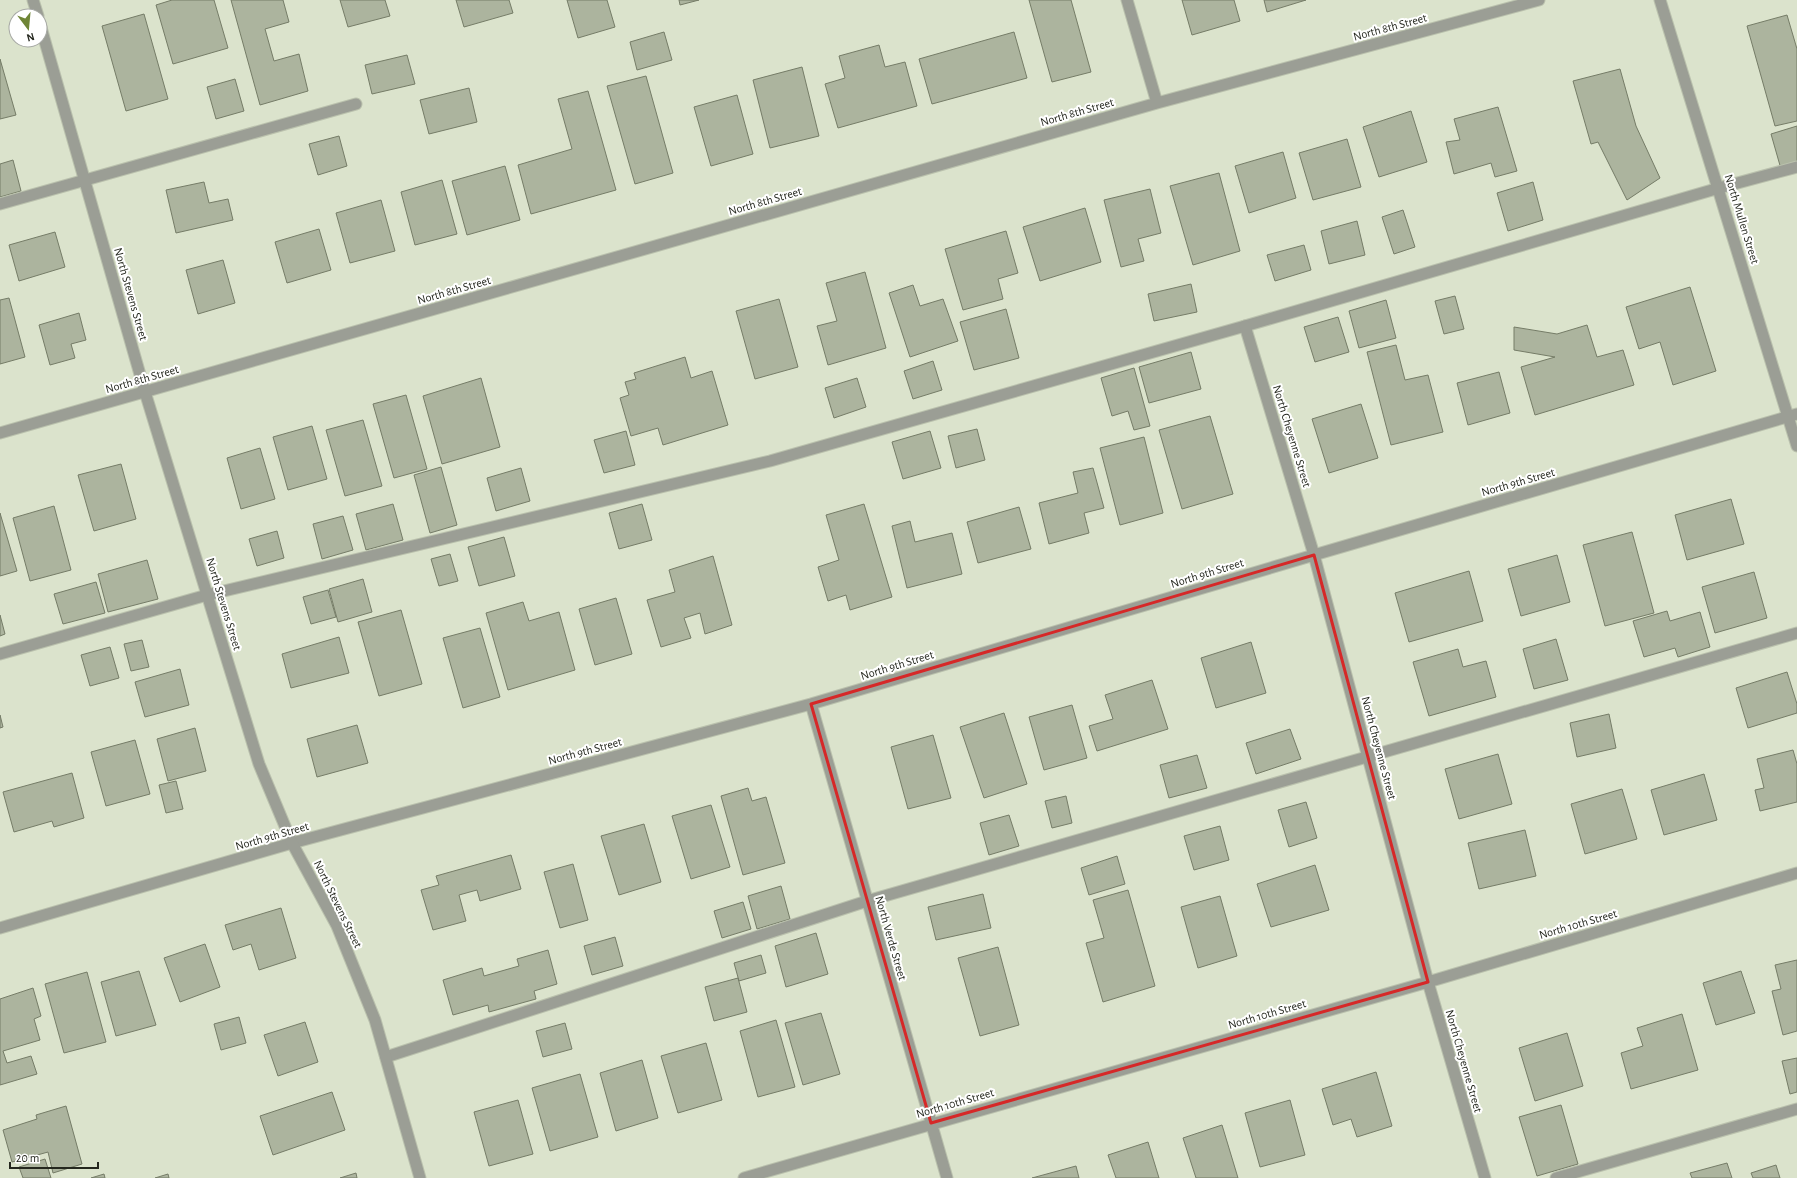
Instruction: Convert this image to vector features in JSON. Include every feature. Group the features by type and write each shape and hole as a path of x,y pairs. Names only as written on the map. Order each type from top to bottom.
{"street":[{"path":"1127,0 1157,103"},
{"name":"North 8th Street","path":"0,433 1157,103 1539,0"},
{"name":"North Mullen Street","path":"1660,0 1718,188 1793,416 1797,446"},
{"name":"North Stevens Street","path":"47,48 145,392 259,764 292,843 336,926 376,1020 420,1178"},
{"path":"0,204 356,104"},
{"path":"0,654 207,595 770,461 1245,326 1718,188 1797,167"},
{"name":"North Cheyenne Street","path":"1245,326 1314,555 1428,982 1485,1178"},
{"name":"North 9th Street","path":"0,928 292,843 811,704 1314,555 1793,416"},
{"path":"386,1057 867,901 1797,632"},
{"name":"North Verde Street","path":"811,704 946,1178"},
{"name":"North 10th Street","path":"744,1178 931,1123 1428,982 1797,873"},
{"path":"1556,1178 1797,1109"}],"highlighted area":[{"path":"1314,555 1428,982 931,1123 811,704"}],"building":[{"path":"172,0 214,0 228,48 173,64 156,5"},
{"path":"231,0 283,0 289,22 265,29 274,61 299,54 308,91 260,105"},
{"path":"340,0 385,0 390,16 348,27"},
{"path":"456,0 509,0 513,13 464,27"},
{"path":"567,0 607,0 615,27 578,38"},
{"path":"679,0 699,0 680,5"},
{"path":"1029,0 1071,0 1091,72 1052,82"},
{"path":"1182,0 1234,0 1240,21 1192,35"},
{"path":"1264,0 1306,0 1267,12"},
{"path":"144,14 168,99 126,111 102,26"},
{"path":"1787,15 1797,49 1797,121 1775,126 1747,26"},
{"path":"664,32 672,60 637,70 630,42"},
{"path":"1014,32 1027,78 932,104 919,59"},
{"path":"879,45 885,67 905,62 917,106 838,128 825,84 845,78 839,56"},
{"path":"407,55 415,84 372,94 365,65"},
{"path":"0,59 16,115 0,119"},
{"path":"802,67 819,136 770,148 753,80"},
{"path":"1620,69 1636,126 1660,178 1627,200 1598,142 1591,144 1573,81"},
{"path":"646,76 673,173 635,184 607,86"},
{"path":"235,79 244,111 216,119 207,87"},
{"path":"469,88 477,122 429,134 420,100"},
{"path":"588,91 616,190 531,214 518,165 572,149 558,99"},
{"path":"737,95 753,154 711,166 694,107"},
{"path":"1498,107 1517,171 1495,177 1491,163 1454,174 1446,142 1460,140 1454,119"},
{"path":"1411,111 1427,162 1379,177 1363,127"},
{"path":"1797,126 1797,164 1781,169 1771,134"},
{"path":"339,136 347,166 318,175 309,144"},
{"path":"1347,139 1361,187 1313,200 1299,153"},
{"path":"1283,152 1296,198 1249,213 1235,166"},
{"path":"13,160 21,191 0,197 0,164"},
{"path":"505,166 520,220 467,235 452,181"},
{"path":"1219,173 1240,251 1193,265 1170,186"},
{"path":"442,180 457,234 415,245 401,192"},
{"path":"204,182 209,203 228,199 233,220 176,233 166,190"},
{"path":"1533,182 1543,220 1508,231 1497,193"},
{"path":"1150,189 1161,233 1138,239 1144,261 1121,267 1104,200"},
{"path":"381,200 395,251 350,263 336,213"},
{"path":"1085,208 1101,262 1040,281 1023,227"},
{"path":"1403,210 1415,247 1394,254 1382,217"},
{"path":"1357,221 1365,255 1329,264 1321,231"},
{"path":"319,229 331,270 287,283 275,242"},
{"path":"1006,231 1018,273 998,279 1003,299 963,310 945,249"},
{"path":"55,232 65,267 19,281 9,245"},
{"path":"1304,245 1311,270 1275,281 1267,255"},
{"path":"223,260 235,303 198,314 186,270"},
{"path":"865,272 886,348 828,365 817,326 837,321 826,283"},
{"path":"1191,284 1197,312 1154,321 1148,294"},
{"path":"913,285 920,306 943,299 958,341 910,357 889,293"},
{"path":"1690,287 1716,371 1673,385 1660,342 1639,349 1626,307"},
{"path":"1455,296 1464,329 1444,334 1435,301"},
{"path":"9,298 25,357 0,364 0,300"},
{"path":"779,299 798,367 755,379 736,311"},
{"path":"1386,300 1396,338 1359,348 1349,311"},
{"path":"1006,309 1019,358 974,370 960,322"},
{"path":"79,313 86,340 71,344 75,358 50,365 39,325"},
{"path":"1338,317 1349,352 1315,362 1304,327"},
{"path":"1587,325 1597,357 1623,350 1634,385 1535,415 1521,367 1555,357 1514,350 1514,327 1557,334"},
{"path":"1396,345 1405,380 1428,375 1443,432 1391,445 1367,352"},
{"path":"1191,352 1201,389 1149,403 1139,367"},
{"path":"685,357 691,378 712,371 728,425 663,445 658,428 631,436 620,398 629,395 625,382 636,379 634,373"},
{"path":"933,361 942,390 913,399 904,371"},
{"path":"1134,368 1150,426 1134,430 1128,411 1112,416 1101,378"},
{"path":"1499,372 1510,413 1468,425 1457,383"},
{"path":"481,378 500,447 442,464 423,396"},
{"path":"857,378 866,407 834,418 825,388"},
{"path":"406,395 427,469 394,478 373,404"},
{"path":"1361,404 1378,458 1329,473 1312,419"},
{"path":"1210,416 1233,494 1182,509 1159,430"},
{"path":"363,420 382,486 345,496 326,430"},
{"path":"312,426 327,479 288,490 273,437"},
{"path":"977,429 985,460 956,468 948,436"},
{"path":"626,431 635,465 604,473 594,440"},
{"path":"930,431 941,468 903,479 892,442"},
{"path":"1144,437 1163,513 1120,525 1100,448"},
{"path":"260,448 275,499 241,509 227,458"},
{"path":"121,464 136,519 94,531 78,475"},
{"path":"441,467 457,525 430,533 414,475"},
{"path":"521,468 530,501 496,511 487,478"},
{"path":"1093,468 1104,508 1084,513 1089,533 1049,544 1039,503 1078,493 1073,472"},
{"path":"1731,499 1744,544 1687,560 1675,515"},
{"path":"393,504 403,540 366,550 356,514"},
{"path":"642,504 652,540 619,549 609,513"},
{"path":"864,504 892,597 850,610 846,595 828,601 818,567 839,560 826,515"},
{"path":"54,506 71,570 30,581 13,518"},
{"path":"1019,507 1031,549 978,563 967,522"},
{"path":"0,513 17,571 0,576"},
{"path":"343,516 353,550 322,559 313,524"},
{"path":"910,521 915,542 952,533 962,574 907,588 892,526"},
{"path":"277,531 284,558 257,566 249,539"},
{"path":"1632,532 1654,613 1605,626 1583,545"},
{"path":"504,537 515,576 479,586 468,547"},
{"path":"450,554 458,581 439,586 431,559"},
{"path":"1557,555 1570,602 1521,616 1508,569"},
{"path":"713,556 732,625 705,634 700,613 684,618 691,638 661,647 647,600 675,592 669,570"},
{"path":"147,560 158,599 108,612 98,574"},
{"path":"1469,571 1483,621 1409,642 1395,593"},
{"path":"1754,572 1767,618 1715,633 1702,587"},
{"path":"363,579 372,612 338,622 329,589"},
{"path":"96,582 105,613 63,624 54,594"},
{"path":"328,590 336,617 311,624 303,597"},
{"path":"616,598 632,654 595,665 579,609"},
{"path":"523,602 529,621 559,612 575,670 508,690 486,613"},
{"path":"401,610 422,684 379,696 358,622"},
{"path":"1667,611 1670,621 1700,612 1710,647 1678,657 1675,648 1644,657 1633,621"},
{"path":"0,615 5,634 0,636"},
{"path":"480,628 500,697 463,708 443,638"},
{"path":"339,637 349,673 291,688 282,654"},
{"path":"1556,639 1568,680 1534,689 1523,649"},
{"path":"142,640 149,667 131,671 124,644"},
{"path":"1251,642 1266,693 1216,708 1201,658"},
{"path":"110,647 119,678 90,686 81,655"},
{"path":"1458,649 1463,667 1486,661 1496,697 1429,716 1413,662"},
{"path":"180,669 189,705 145,717 135,682"},
{"path":"1787,672 1797,704 1797,713 1748,728 1736,688"},
{"path":"1152,680 1168,729 1097,751 1089,726 1113,719 1105,695"},
{"path":"1072,705 1087,758 1044,770 1029,717"},
{"path":"1004,713 1027,784 984,798 960,727"},
{"path":"1609,714 1616,748 1577,757 1570,723"},
{"path":"0,715 3,727 0,728"},
{"path":"357,725 368,763 317,777 307,739"},
{"path":"195,728 206,771 168,781 157,739"},
{"path":"1290,729 1301,759 1256,774 1246,743"},
{"path":"933,735 951,798 908,809 891,747"},
{"path":"135,740 150,794 106,806 91,752"},
{"path":"1793,750 1797,764 1797,802 1760,811 1755,790 1764,788 1757,759"},
{"path":"1498,754 1512,804 1459,819 1445,769"},
{"path":"1197,755 1207,788 1169,798 1160,765"},
{"path":"72,773 84,818 54,827 52,821 14,832 3,792"},
{"path":"1704,774 1717,820 1664,835 1651,790"},
{"path":"176,781 183,809 166,813 159,785"},
{"path":"748,788 752,801 766,797 785,863 743,875 721,796"},
{"path":"1622,789 1637,839 1585,854 1571,804"},
{"path":"1066,796 1072,823 1052,828 1045,801"},
{"path":"1306,802 1317,838 1289,847 1278,810"},
{"path":"711,805 730,867 691,879 672,816"},
{"path":"1009,815 1019,846 989,855 980,823"},
{"path":"644,824 661,882 619,895 601,836"},
{"path":"1220,826 1229,860 1194,870 1184,836"},
{"path":"1525,830 1536,876 1479,889 1468,843"},
{"path":"511,855 521,889 480,901 477,890 459,895 466,921 433,930 421,890 439,885 436,876"},
{"path":"1117,856 1125,884 1089,895 1081,868"},
{"path":"573,864 588,920 560,928 544,872"},
{"path":"1315,865 1329,910 1271,927 1257,884"},
{"path":"781,886 790,919 757,929 748,896"},
{"path":"1128,890 1155,986 1103,1002 1086,943 1104,938 1093,900"},
{"path":"983,894 991,928 936,940 928,907"},
{"path":"1220,896 1237,956 1198,968 1181,907"},
{"path":"743,902 751,929 722,938 714,911"},
{"path":"281,908 296,958 259,970 251,944 233,950 225,925"},
{"path":"816,933 828,974 786,987 775,946"},
{"path":"615,937 623,966 592,975 584,946"},
{"path":"205,944 220,987 180,1002 164,958"},
{"path":"998,947 1019,1025 980,1036 958,958"},
{"path":"548,950 557,984 534,991 536,999 489,1012 488,1005 453,1015 443,980 482,968 484,976 519,966 517,959"},
{"path":"761,955 766,973 739,981 734,963"},
{"path":"1797,960 1797,1031 1783,1035 1772,991 1781,989 1775,965"},
{"path":"139,971 156,1025 116,1036 101,982"},
{"path":"1741,971 1755,1013 1716,1025 1703,983"},
{"path":"87,972 106,1042 64,1053 45,984"},
{"path":"738,978 747,1012 714,1021 705,987"},
{"path":"33,988 41,1016 34,1019 40,1040 3,1051 7,1063 31,1056 37,1074 0,1085 0,999"},
{"path":"821,1013 840,1074 803,1085 785,1023"},
{"path":"1682,1014 1698,1070 1631,1089 1621,1053 1643,1046 1637,1028"},
{"path":"239,1017 246,1043 221,1050 214,1024"},
{"path":"776,1020 795,1087 758,1097 740,1031"},
{"path":"305,1022 318,1062 278,1076 264,1035"},
{"path":"565,1023 572,1049 543,1057 536,1031"},
{"path":"1567,1033 1583,1086 1535,1101 1519,1048"},
{"path":"706,1043 722,1100 678,1113 661,1056"},
{"path":"1797,1058 1797,1092 1790,1094 1782,1061"},
{"path":"642,1060 658,1118 616,1131 600,1073"},
{"path":"1376,1072 1392,1126 1357,1137 1351,1119 1333,1125 1322,1089"},
{"path":"580,1074 598,1137 550,1151 532,1088"},
{"path":"332,1092 345,1130 273,1155 260,1116"},
{"path":"518,1100 533,1154 489,1166 474,1112"},
{"path":"1290,1100 1305,1155 1260,1167 1245,1113"},
{"path":"1561,1105 1578,1164 1537,1176 1519,1117"},
{"path":"66,1106 82,1164 53,1173 48,1152 12,1162 3,1130 37,1119 36,1115"},
{"path":"1222,1125 1238,1178 1196,1178 1183,1138"},
{"path":"1148,1142 1159,1178 1116,1178 1108,1155"},
{"path":"45,1159 51,1178 23,1178 19,1167"},
{"path":"1727,1163 1732,1178 1692,1178 1690,1173"},
{"path":"1776,1165 1780,1178 1753,1178 1751,1173"},
{"path":"1076,1166 1079,1178 1032,1178"},
{"path":"356,1173 357,1178 340,1178"},
{"path":"104,1174 105,1178 91,1178"},
{"path":"168,1174 169,1178 155,1178"}]}
